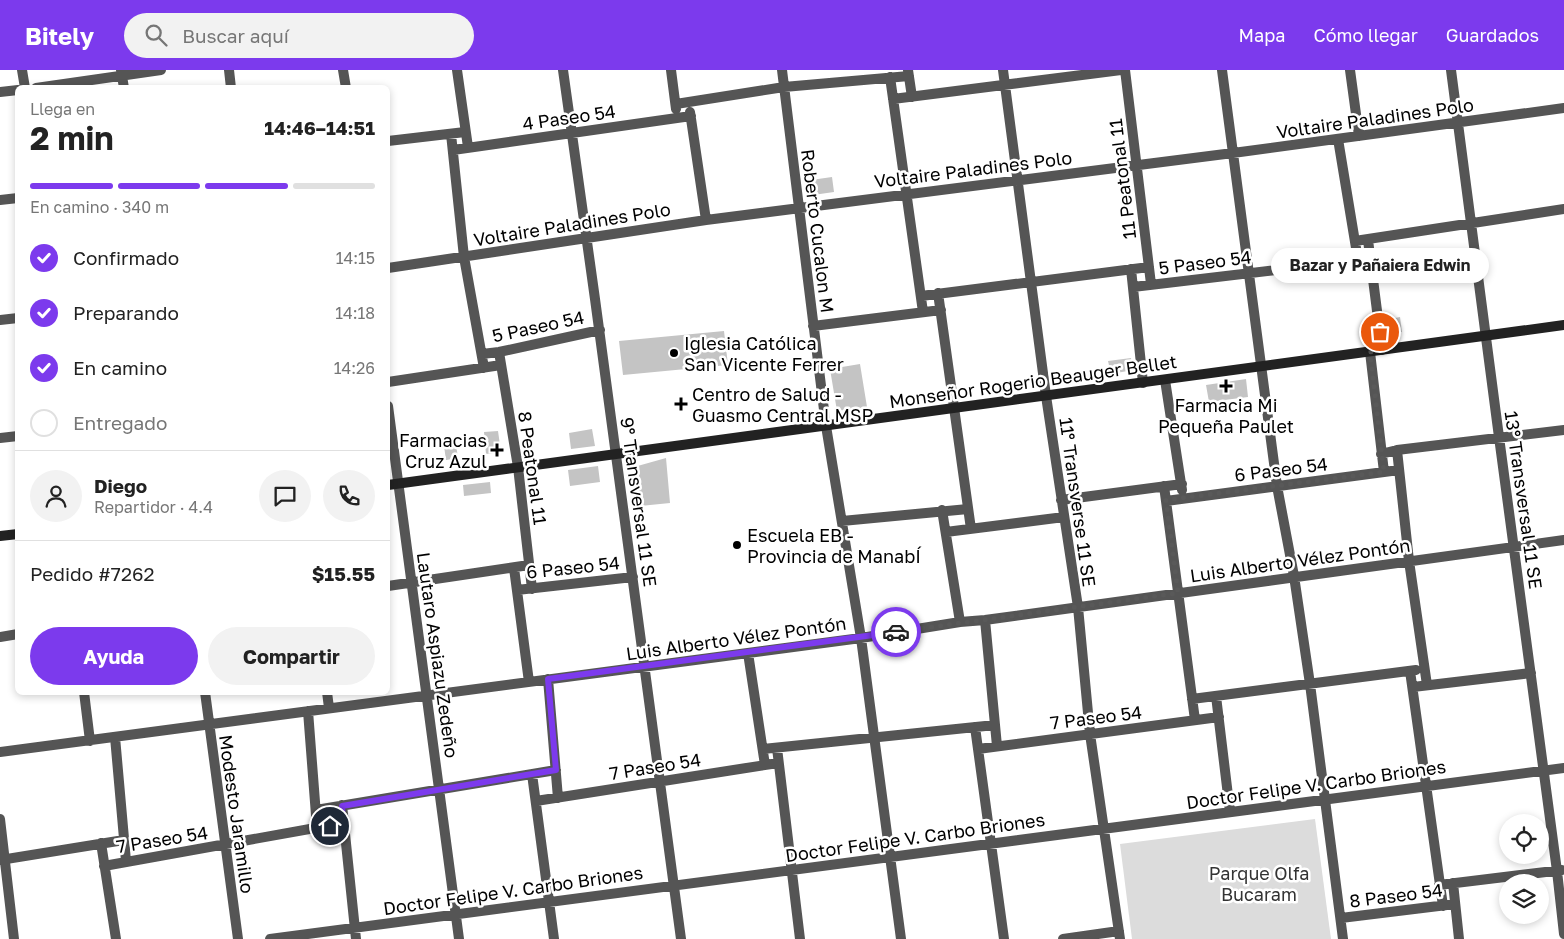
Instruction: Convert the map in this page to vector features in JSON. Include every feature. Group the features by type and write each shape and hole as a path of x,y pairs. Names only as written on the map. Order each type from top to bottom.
{"street":[{"path":"22,70 24,85"},
{"path":"53,85 122,73 161,70"},
{"path":"229,70 231,85"},
{"path":"343,70 346,85"},
{"path":"457,70 468,148"},
{"name":"9° Transversal 11 SE","path":"563,70 600,330 680,939"},
{"path":"671,70 678,118"},
{"name":"Roberto Cucalon M","path":"782,70 826,426"},
{"name":"11° Transverse 11 SE","path":"1003,70 1046,396 1078,607 1090,734 1119,935"},
{"path":"893,99 1121,70"},
{"name":"11 Peatonal 11","path":"1125,70 1151,284"},
{"path":"1222,70 1278,486 1310,684 1343,939"},
{"path":"1350,70 1359,136"},
{"name":"13° Transversal 11 SE","path":"1451,70 1487,336 1498,437 1515,546 1544,770 1561,871 1564,934"},
{"path":"676,104 784,87 890,77 909,73 912,97"},
{"path":"890,77 923,312"},
{"path":"0,92 15,90"},
{"path":"689,103 706,220"},
{"name":"Voltaire Paladines Polo","path":"390,268 706,220 1233,153 1564,108"},
{"name":"4 Paseo 54","path":"453,150 691,116"},
{"path":"390,142 465,132"},
{"path":"451,134 464,257 484,368"},
{"path":"1338,139 1358,260"},
{"path":"0,200 15,198"},
{"path":"1355,241 1564,209"},
{"path":"1368,240 1382,350"},
{"name":"5 Paseo 54","path":"1133,286 1370,259"},
{"name":"5 Paseo 54","path":"921,296 1149,267"},
{"path":"1131,269 1143,383"},
{"path":"938,293 971,529"},
{"path":"814,326 941,310"},
{"path":"0,320 15,318"},
{"name":"Monseñor Rogerio Beauger Bellet","path":"390,484 1564,326"},
{"name":"5 Paseo 54","path":"482,354 600,330"},
{"name":"8 Peatonal 11","path":"499,352 518,467 532,589"},
{"path":"1370,352 1384,472"},
{"name":"5 Paseo 54","path":"390,382 501,365"},
{"path":"1166,380 1184,498"},
{"name":"Lautaro Aspiazu Zedeño","path":"390,421 459,939"},
{"path":"826,426 861,638 901,939"},
{"path":"1381,454 1397,450 1564,430"},
{"path":"0,438 15,436"},
{"path":"1397,450 1409,561 1427,685"},
{"name":"6 Paseo 54","path":"1166,500 1400,470"},
{"path":"1061,500 1182,484"},
{"path":"1164,486 1195,720"},
{"path":"842,520 968,509"},
{"path":"942,510 960,622"},
{"path":"946,532 1064,517"},
{"path":"0,536 15,534"},
{"name":"Luis Alberto Vélez Pontón","path":"0,752 861,638 960,622 1564,540"},
{"name":"6 Paseo 54","path":"390,586 529,565"},
{"path":"514,568 529,682"},
{"name":"6 Paseo 54","path":"517,590 633,577"},
{"path":"985,620 998,746"},
{"path":"0,636 15,634"},
{"path":"748,653 766,765"},
{"path":"1192,700 1424,669"},
{"path":"1410,671 1442,906"},
{"path":"1413,688 1531,673"},
{"path":"548,679 558,798"},
{"path":"84,695 90,741"},
{"name":"Modesto Jaramillo","path":"205,695 238,939"},
{"path":"327,695 329,708"},
{"path":"1216,696 1230,812"},
{"path":"308,711 317,828"},
{"name":"7 Paseo 54","path":"978,749 1219,717"},
{"path":"763,749 995,724"},
{"path":"975,727 1004,939"},
{"path":"114,737 126,861"},
{"path":"777,748 800,939"},
{"name":"7 Paseo 54","path":"536,801 778,763"},
{"name":"Doctor Felipe V. Carbo Briones","path":"270,939 1564,768"},
{"path":"316,810 556,770"},
{"path":"532,774 554,939"},
{"path":"342,806 356,939"},
{"path":"0,819 2,860 14,939"},
{"name":"7 Paseo 54","path":"104,866 343,823"},
{"name":"7 Paseo 54","path":"2,860 124,840"},
{"path":"101,843 116,939"},
{"name":"8 Paseo 54","path":"1439,885 1561,871"},
{"path":"1453,883 1460,939"},
{"name":"8 Paseo 54","path":"1341,918 1455,904"},
{"path":"1062,939 1119,935"}],"green space":[{"name":"Parque Olfa Bucaram","path":"1315,819 1331,939 1132,939 1120,844"}],"building":[{"path":"832,177 834,192 813,195 811,180"},
{"path":"1400,317 1402,332 1387,334 1385,320"},
{"name":"Iglesia Católica San Vicente Ferrer","path":"724,331 728,365 623,375 619,341"},
{"path":"1131,358 1133,370 1111,374 1108,361"},
{"path":"860,364 867,407 837,411 830,369"},
{"path":"1246,379 1248,397 1209,402 1206,385"},
{"path":"592,429 595,446 571,449 569,433"},
{"path":"498,431 501,452 486,454 484,432"},
{"path":"455,437 458,458 446,460 443,439"},
{"path":"666,458 670,503 640,506 634,467"},
{"path":"598,466 600,482 570,486 568,470"},
{"path":"490,482 491,493 464,496 463,485"}],"way so far":[{"path":"896,632 1178,593 1166,500 1384,472 1370,352 1382,350 1380,332"}],"place":[{"name":"Bazar y Pañaiera Edwin","path":"1380,332"},
{"name":"Iglesia Católica San Vicente Ferrer","path":"674,353"},
{"name":"Farmacia Mi Pequeña Paulet","path":"1226,386"},
{"name":"Centro de Salud - Guasmo Central MSP","path":"681,404"},
{"name":"Farmacias Cruz Azul","path":"497,450"},
{"name":"Escuela EB - Provincia de ManabÍ","path":"737,545"}],"route":[{"path":"330,826 343,823 342,806 556,770 548,679 896,632"}]}
